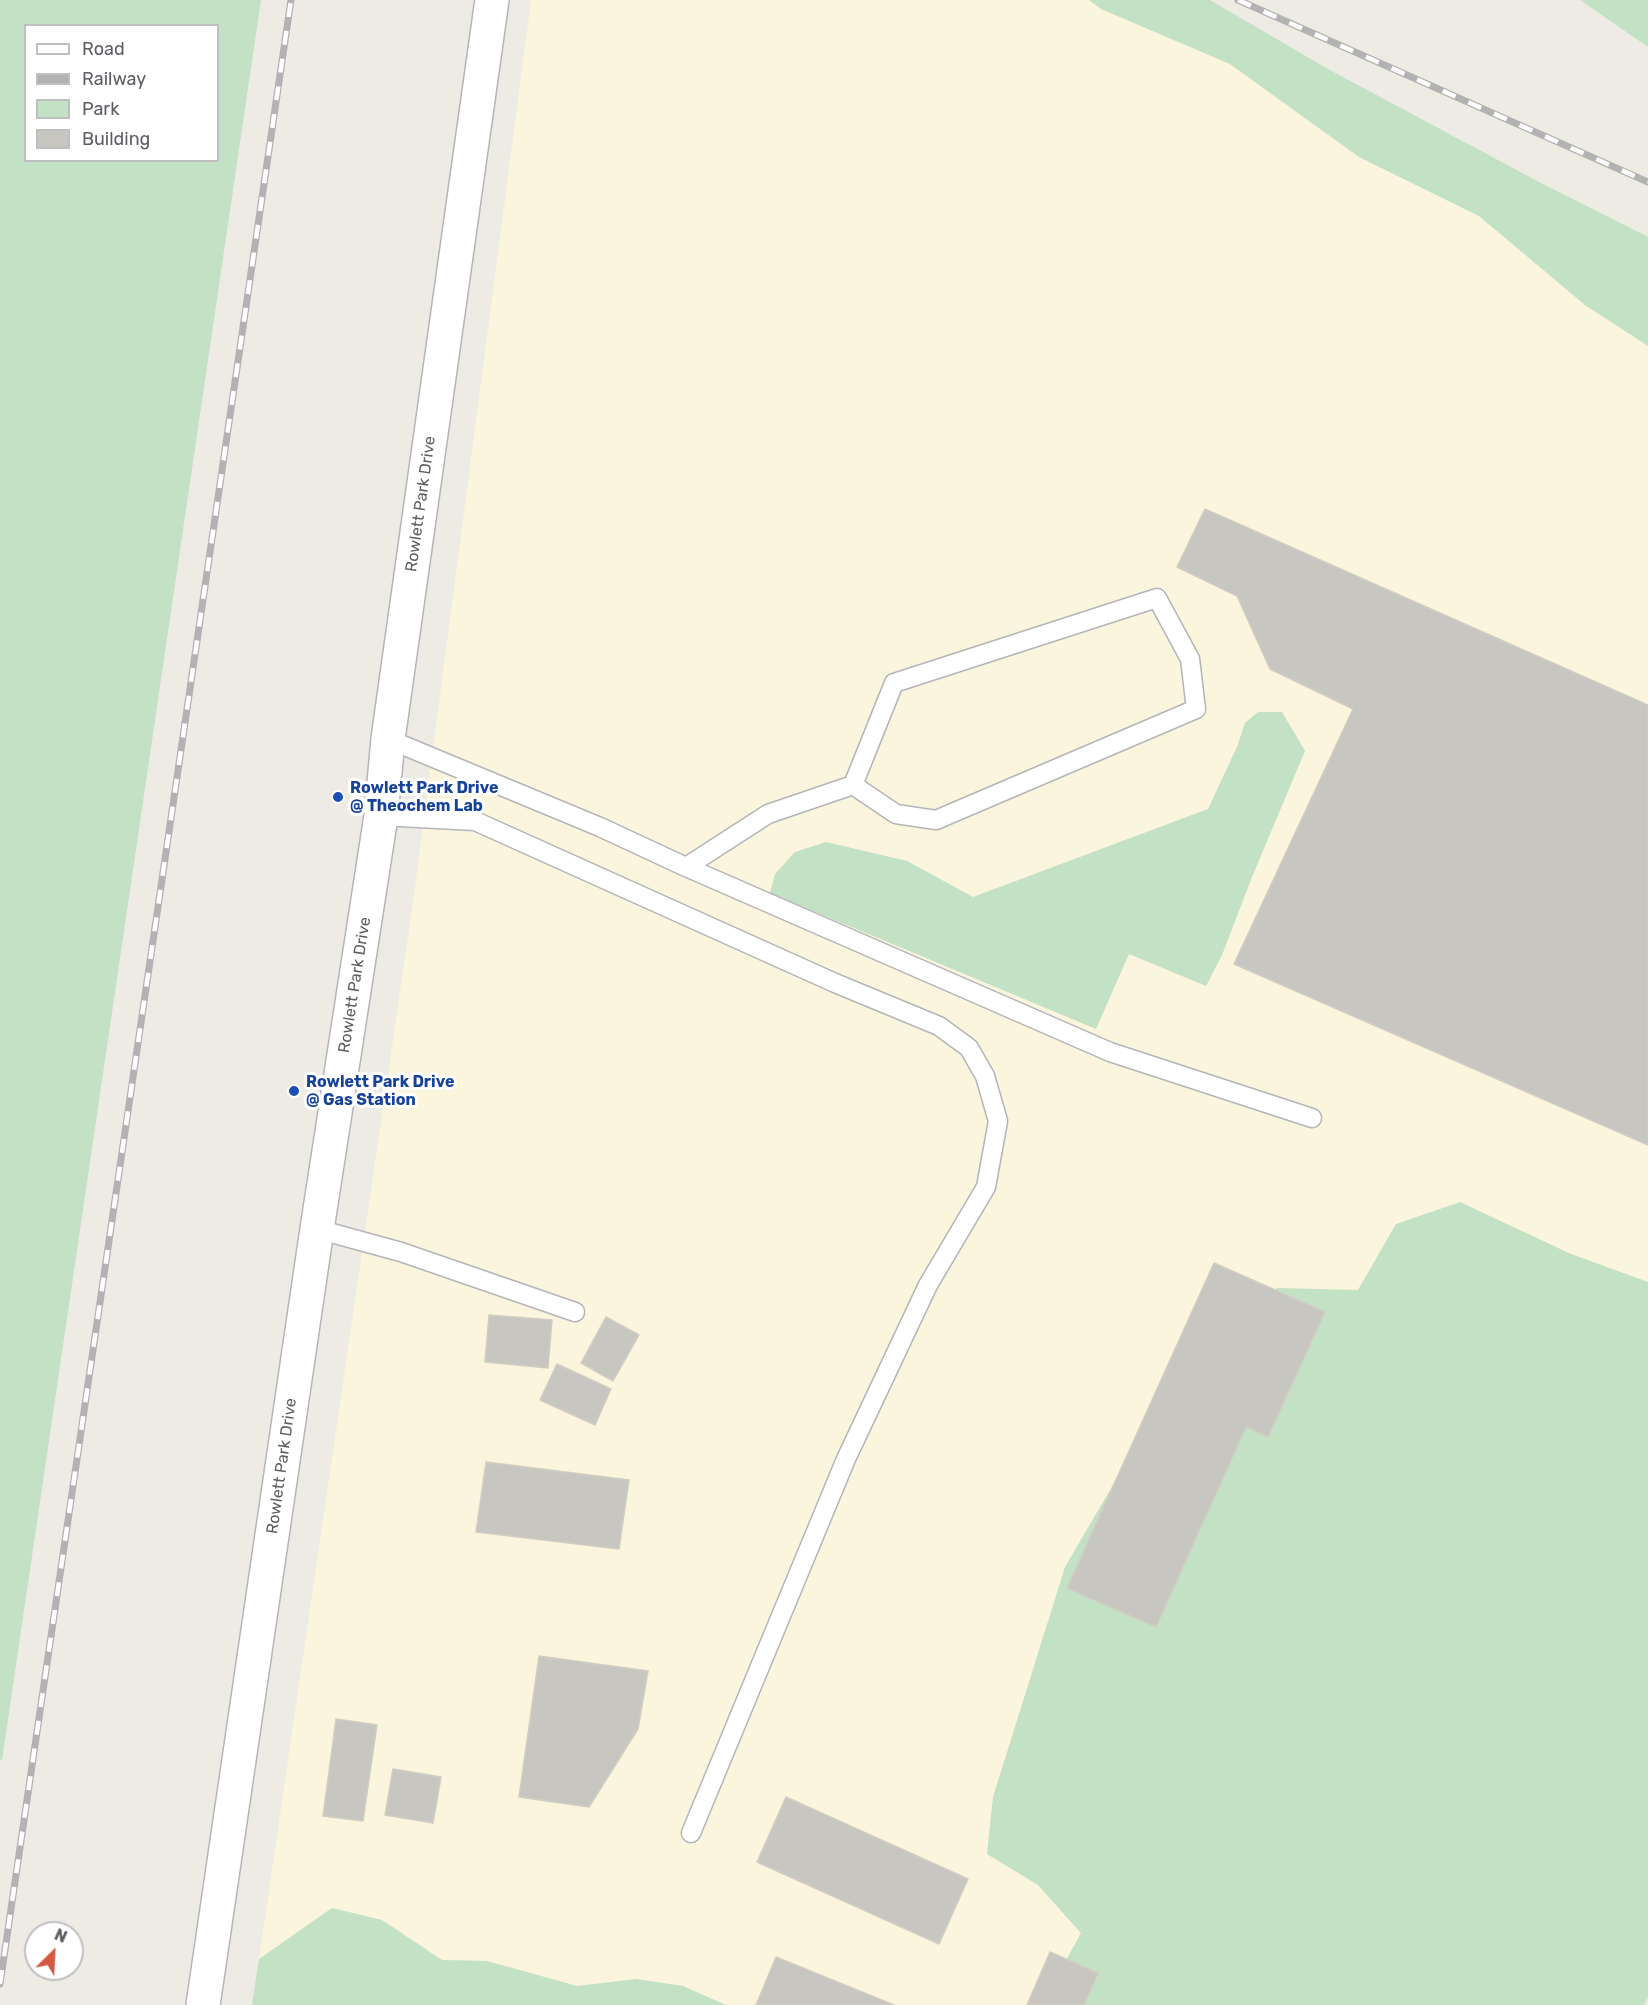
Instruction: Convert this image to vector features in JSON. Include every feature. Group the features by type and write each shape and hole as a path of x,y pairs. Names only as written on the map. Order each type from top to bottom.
{"street":[{"name":"Rowlett Park Drive","path":"203,2005 317,1229 381,816 388,739 492,0"}],"lane":[{"path":"686,867 768,814 853,785 894,683 1157,598 1190,659 1196,709 936,820 896,814 853,785"},
{"path":"388,739 600,827 686,867 1110,1052 1312,1118"},
{"path":"381,816 475,821 835,984 939,1026 969,1048 985,1076 998,1121 986,1187 928,1285 846,1459 691,1833"},
{"path":"317,1229 401,1252 575,1312"}],"shaded area":[{"path":"531,0 1089,0 1102,9 1230,64 1359,157 1479,216 1585,305 1648,346 1648,1282 1571,1254 1396,1224 1358,1290 987,1854 1038,1885 1081,1933 1042,2005 726,2005 683,1986 636,1979 577,1986 487,1961 442,1960 382,1920 332,1908 259,1959 413,902","holes":["1245,723 1252,877 1222,955 1207,985 1129,954 795,853 907,861 973,897 1208,809 1237,747"]}],"green space":[{"path":"0,0 261,0 2,1760 0,1760"},
{"path":"1089,0 1210,0 1328,69 1539,182 1648,237 1648,346 1585,305 1479,216 1359,157 1230,64 1101,9"},
{"path":"1580,0 1648,0 1648,47"},
{"path":"1258,712 1282,712 1305,751 1222,955 1206,986 1129,954 1096,1029 770,893 775,874 795,852 826,842 907,861 973,897 1208,809 1237,747 1245,723"},
{"path":"1460,1202 1571,1254 1648,1282 1648,1997 1644,2005 1042,2005 1081,1933 1038,1885 987,1854 993,1797 1065,1567 1189,1355 1277,1288 1358,1290 1396,1224"},
{"path":"332,1908 382,1920 442,1960 487,1961 577,1986 636,1979 683,1986 726,2005 252,2005 259,1959"}],"building":[{"path":"1205,509 1648,705 1648,1145 1234,964 1353,709 1270,669 1237,596 1177,567"},
{"path":"1214,1263 1325,1312 1268,1437 1246,1427 1156,1627 1067,1588"},
{"path":"489,1315 552,1320 548,1368 485,1362"},
{"path":"606,1317 639,1335 613,1381 581,1363"},
{"path":"557,1364 611,1389 595,1425 540,1400"},
{"path":"486,1462 629,1480 619,1549 476,1532"},
{"path":"539,1656 648,1671 638,1729 589,1807 519,1797"},
{"path":"336,1719 377,1725 363,1821 323,1816"},
{"path":"393,1769 441,1777 433,1823 385,1815"},
{"path":"786,1797 968,1879 939,1944 757,1862"},
{"path":"1050,1952 1098,1973 1084,2005 1027,2005"},
{"path":"776,1957 894,2005 756,2005"}],"railway":[{"path":"0,1984 291,0"},
{"path":"1238,0 1648,182"}],"place":[{"name":"Rowlett Park Drive @ Theochem Lab","path":"338,797"},
{"name":"Rowlett Park Drive @ Gas Station","path":"294,1091"}]}
